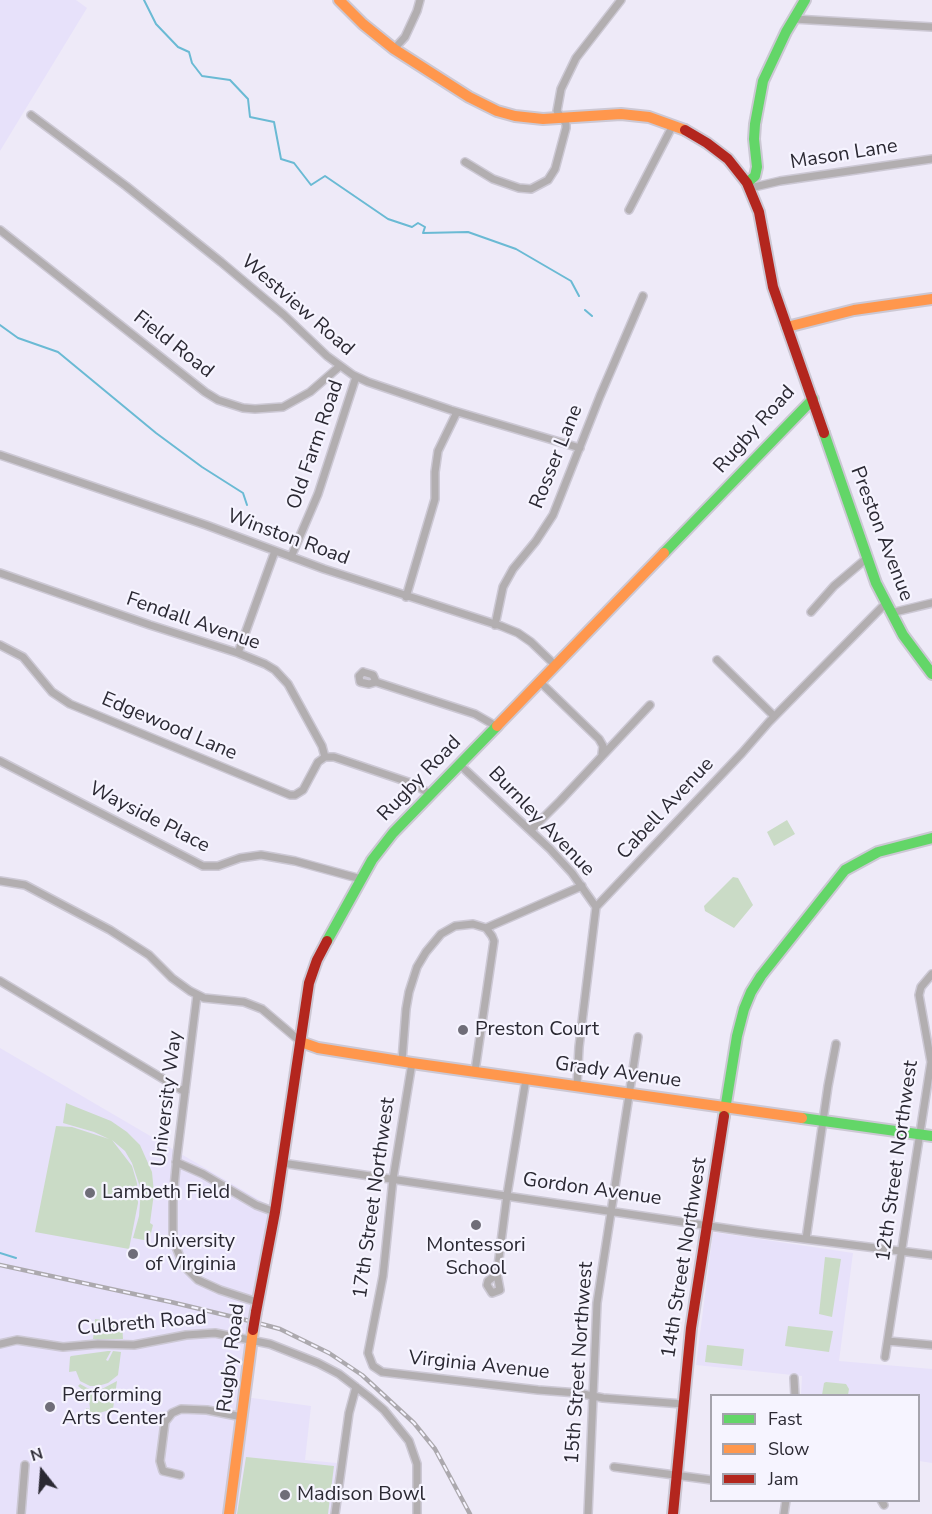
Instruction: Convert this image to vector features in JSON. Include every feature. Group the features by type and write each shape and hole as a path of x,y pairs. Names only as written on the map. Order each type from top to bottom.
{"main road":[{"name":"Rugby Road","path":"229,1514 256,1307 275,1212 313,970 361,879 381,847 813,399 773,287 753,186 717,149 673,124 649,117 627,114 531,118 497,111 469,98 394,49 363,24 339,0"},
{"path":"753,186 756,176 755,124 763,81 805,0"},
{"path":"787,327 854,310 932,299"},
{"name":"Preston Avenue","path":"813,399 867,558 888,608 903,634 932,674"},
{"name":"14th Street Northwest","path":"673,1514 692,1328 726,1106 744,1009 761,976 845,870 878,852 932,838"},
{"name":"Grady Avenue","path":"300,1042 318,1048 407,1062 926,1135"}],"street":[{"path":"394,49 405,37 420,0"},
{"path":"465,162 505,185 524,189 538,187 548,180 555,169 566,128 557,111 565,79 586,44 621,0"},
{"path":"794,19 932,27"},
{"name":"Westview Road","path":"31,116 117,179 356,377 457,412 580,448"},
{"path":"629,210 673,124"},
{"name":"Mason Lane","path":"753,186 932,159"},
{"name":"Field Road","path":"0,230 205,392 230,405 255,409 283,407 310,392 340,366"},
{"name":"Rosser Lane","path":"495,625 500,598 509,575 553,515 600,396 644,296"},
{"name":"Old Farm Road","path":"291,557 318,494 356,377"},
{"path":"406,597 435,499 438,451 457,412"},
{"name":"Winston Road","path":"0,455 406,597 495,625 525,638 543,651 555,664"},
{"path":"238,653 275,551"},
{"path":"811,612 834,586 867,558"},
{"name":"Fendall Avenue","path":"0,573 265,664 282,677 322,746 325,757"},
{"path":"888,608 932,603"},
{"name":"Cabell Avenue","path":"596,907 742,753 774,716 888,608"},
{"name":"Edgewood Lane","path":"0,645 23,657 52,692 70,704 290,795 303,790 318,762 325,757"},
{"path":"717,660 774,716"},
{"path":"539,681 599,739 603,746 601,756"},
{"path":"376,682 475,714 496,726"},
{"path":"531,830 568,794 650,705"},
{"path":"325,757 334,757 414,784 430,794"},
{"name":"Wayside Place","path":"0,761 203,866 218,866 240,858 261,855 295,861 361,879"},
{"name":"Burnley Avenue","path":"459,764 550,849 582,886 596,907"},
{"path":"0,881 25,885 137,945 180,985 197,995 213,1000 253,1005 269,1015 300,1042"},
{"path":"475,1071 494,945 492,936 486,928 582,886"},
{"path":"577,1085 579,1047 596,907"},
{"name":"17th Street Northwest","path":"371,1339 387,1254 393,1179 407,1062 409,992 417,968 426,952 441,934 455,926 473,924 486,928"},
{"name":"12th Street Northwest","path":"885,1357 901,1251 926,1135 931,1056 919,995 921,987 932,974"},
{"path":"0,981 185,1092"},
{"name":"University Way","path":"197,995 176,1162 172,1227 175,1247 183,1265 198,1280 256,1307"},
{"name":"15th Street Northwest","path":"588,1514 591,1396 597,1301 638,1037"},
{"path":"806,1239 836,1044"},
{"path":"497,1274 526,1078"},
{"path":"176,1162 203,1174 256,1205 275,1212"},
{"name":"Gordon Avenue","path":"282,1163 806,1239 932,1255"},
{"name":"Culbreth Road","path":"0,1344 17,1340 63,1347 98,1344 134,1345 186,1335 253,1335 318,1363 356,1387 384,1410 412,1447 417,1464 417,1514"},
{"name":"Virginia Avenue","path":"371,1339 368,1353 370,1362 382,1372 683,1404"},
{"path":"888,1341 932,1345"},
{"path":"794,1378 795,1394"},
{"path":"335,1514 356,1387"},
{"path":"180,1475 162,1471 160,1461 165,1422 172,1413 181,1409 207,1410 242,1417"},
{"path":"21,1514 25,1465"},
{"path":"614,1467 710,1480"}],"shaded area":[{"path":"0,0 76,0 87,8 0,151"},
{"name":"University of Virginia","path":"0,1048 275,1209 245,1397 311,1406 305,1460 337,1463 331,1514 0,1514"},
{"path":"713,1232 853,1253 839,1361 932,1369 932,1463 920,1461 920,1394 801,1394 802,1376 696,1365"}],"green space":[{"path":"787,820 795,834 774,846 767,832"},
{"path":"733,877 738,878 753,905 734,928 705,911 704,906"},
{"name":"Lambeth Field","path":"66,1103 111,1121 140,1145 152,1172 154,1193 150,1223 153,1225 149,1241 133,1238 139,1216 141,1190 132,1163 125,1151 112,1140 132,1166 137,1183 138,1203 129,1249 35,1232 56,1126 72,1127 109,1139 63,1123"},
{"path":"825,1257 841,1259 832,1317 819,1314"},
{"path":"95,1319 122,1323 123,1339 93,1339"},
{"path":"788,1326 833,1331 829,1352 785,1346"},
{"path":"707,1345 744,1349 742,1366 705,1362"},
{"path":"111,1351 106,1360 108,1361 113,1351 121,1352 118,1375 108,1383 90,1386 80,1381 76,1371 69,1372 71,1356"},
{"path":"117,1381 113,1409 85,1417 86,1408 90,1409 89,1400 78,1386 80,1384 89,1389 100,1390"},
{"path":"824,1383 846,1384 849,1389 848,1394 822,1394"},
{"path":"246,1457 334,1466 328,1514 237,1514"}],"waterway":[{"path":"144,0 156,24 178,47 189,52 192,63 202,76 230,80 248,99 250,117 274,122 281,159 294,163 311,185 325,176 388,219 412,227 418,223 425,227 423,233 468,232 516,249 571,281 579,296"},
{"path":"585,310 592,316"},
{"path":"0,325 18,338 58,352 156,433 202,467 243,493 247,505"},
{"path":"0,1253 16,1258"}],"railway":[{"path":"0,1265 254,1322 280,1329 329,1353 362,1375 414,1423 435,1449 470,1514"}],"traffic: fast":[{"path":"747,183 755,176 757,167 755,124 763,81 786,32 805,0"},
{"path":"664,553 813,399"},
{"path":"824,433 876,583 903,635 932,674"},
{"path":"327,941 372,860 393,833 497,726"},
{"path":"724,1116 737,1036 744,1009 761,976 845,870 878,852 932,838"},
{"path":"802,1118 932,1136"}],"traffic: slow":[{"path":"339,0 363,24 394,49 469,97 497,111 515,116 543,119 621,114 649,117 685,130"},
{"path":"787,327 854,310 932,299"},
{"path":"497,726 664,553"},
{"path":"301,1042 318,1048 412,1063 802,1118"},
{"path":"229,1514 253,1330"}],"traffic: jam":[{"path":"685,130 728,159 747,183 759,212 773,287 824,433"},
{"path":"256,1312 275,1212 309,983 327,941"},
{"path":"673,1514 691,1328 724,1116"},
{"path":"253,1330 256,1312"}],"place":[{"name":"Preston Court","path":"463,1030"},
{"name":"Lambeth Field","path":"90,1193"},
{"name":"Montessori School","path":"476,1225"},
{"name":"University of Virginia","path":"133,1254"},
{"name":"Performing Arts Center","path":"50,1407"},
{"name":"Madison Bowl","path":"285,1495"}]}
